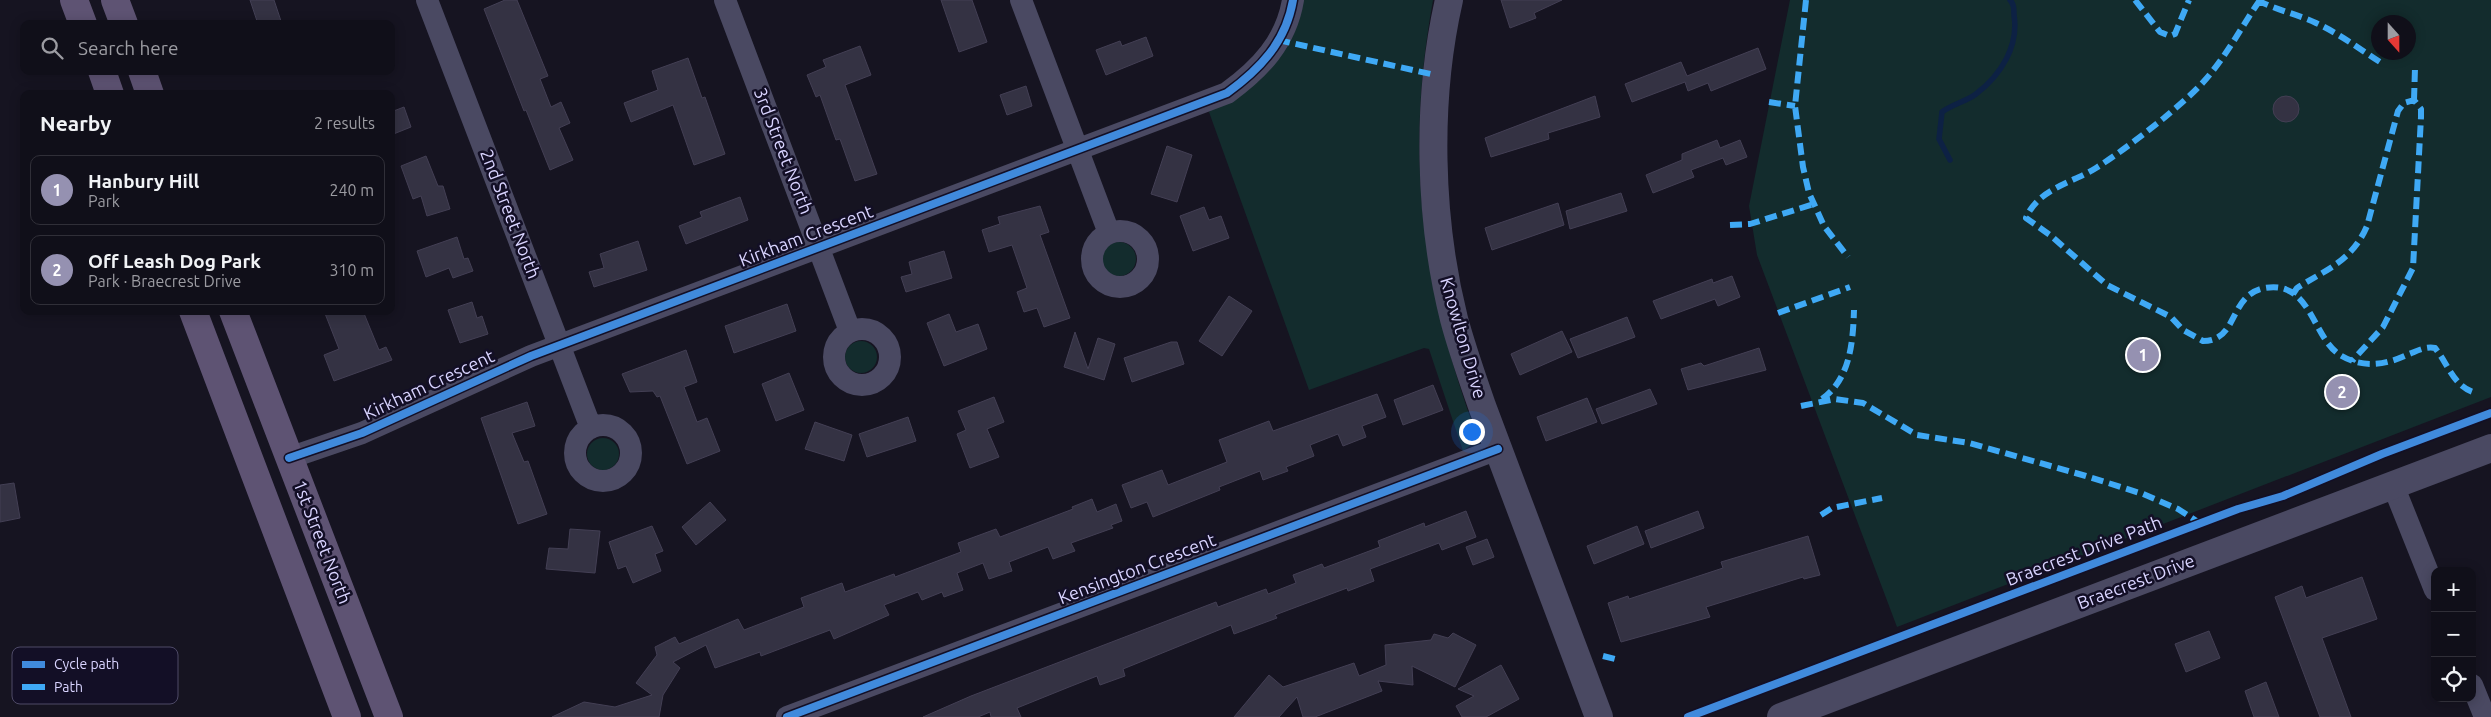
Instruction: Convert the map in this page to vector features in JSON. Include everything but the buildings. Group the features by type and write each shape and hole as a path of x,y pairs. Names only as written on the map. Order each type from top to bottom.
{"main road":[{"path":"74,0 82,20"},
{"path":"115,0 122,20"},
{"path":"124,20 123,9 128,0"},
{"path":"103,75 109,90"},
{"path":"143,75 149,90"},
{"path":"195,315 347,717"},
{"path":"207,315 255,431 268,446 290,458"},
{"name":"1st Street North","path":"235,315 389,717"}],"street":[{"name":"2nd Street North","path":"427,0 592,428"},
{"name":"3rd Street North","path":"725,0 850,331"},
{"path":"1021,0 1109,233"},
{"name":"Kirkham Crescent","path":"290,458 362,433 488,373 1227,93 1264,63 1288,20 1293,0"},
{"name":"Knowlton Drive","path":"1449,0 1442,27 1435,84 1434,132 1440,242 1454,320 1498,449 1599,717"},
{"name":"Braecrest Drive","path":"1781,717 2491,448"},
{"name":"Kensington Crescent","path":"786,717 1498,449"},
{"path":"2394,484 2431,580"},
{"path":"2476,696 2485,717"}],"green space":[{"path":"1303,0 1433,0 1420,111 1420,165 1423,217 1430,268 1441,320 1474,428 1472,444 1463,451 1429,349 1424,348 1309,390 1209,112"},
{"path":"1790,0 2491,0 2491,397 1897,627 1757,255 1749,206"},
{"path":"1119,242 1131,247 1136,259 1131,271 1119,276 1107,271 1102,259 1107,247"},
{"path":"861,341 867,342 872,346 876,351 876,363 872,368 867,372 861,373 855,372 850,368 846,363 845,357 846,351 850,346 855,342"},
{"path":"603,438 614,443 619,454 614,465 603,470 592,465 587,454 592,443"}],"waterway":[{"path":"1950,160 1939,139 1942,112 1976,94 2000,69 2011,49 2014,38 2014,9 2010,0"}],"marked path":[{"path":"1806,0 1795,106 1803,167 1809,193 1824,226 1848,257"},
{"path":"2135,0 2160,32 2170,36 2175,34 2189,0"},
{"path":"2257,0 2325,27 2383,64"},
{"path":"2260,0 2221,60 2191,94 2113,157 2087,173 2047,193 2031,208 2026,218 2050,235 2107,285 2171,317 2183,330 2203,341 2214,339 2223,334 2245,299 2253,292 2265,288 2280,288 2292,293 2302,301 2323,336 2340,355 2357,362 2374,364 2392,361 2425,348 2435,348 2460,384 2473,392"},
{"path":"1278,40 1435,75"},
{"path":"2414,100 2415,68"},
{"path":"2293,294 2297,288 2338,263 2354,248 2361,238 2367,226 2398,111 2404,103 2414,100 2421,109 2421,117 2413,268 2383,327 2352,361"},
{"path":"1769,102 1795,106"},
{"path":"1730,225 1750,224 1814,204"},
{"path":"1778,313 1850,287"},
{"path":"1822,399 1839,381 1844,371 1853,335 1854,310"},
{"path":"1801,406 1835,399 1863,403 1917,435 1969,443 2086,476 2143,494 2178,509 2201,524"},
{"path":"1821,515 1832,508 1882,498"},
{"path":"1603,656 1615,659"}],"cycle path":[{"path":"289,458 362,433 531,356 1227,93 1261,64 1278,42 1290,15 1293,0"},
{"name":"Braecrest Drive Path","path":"1688,717 2238,509 2283,496 2382,454 2491,413"},
{"path":"787,717 1498,449"}],"place":[{"name":"Hanbury Hill","path":"2143,355"},
{"name":"Off Leash Dog Park","path":"2342,392"}]}
